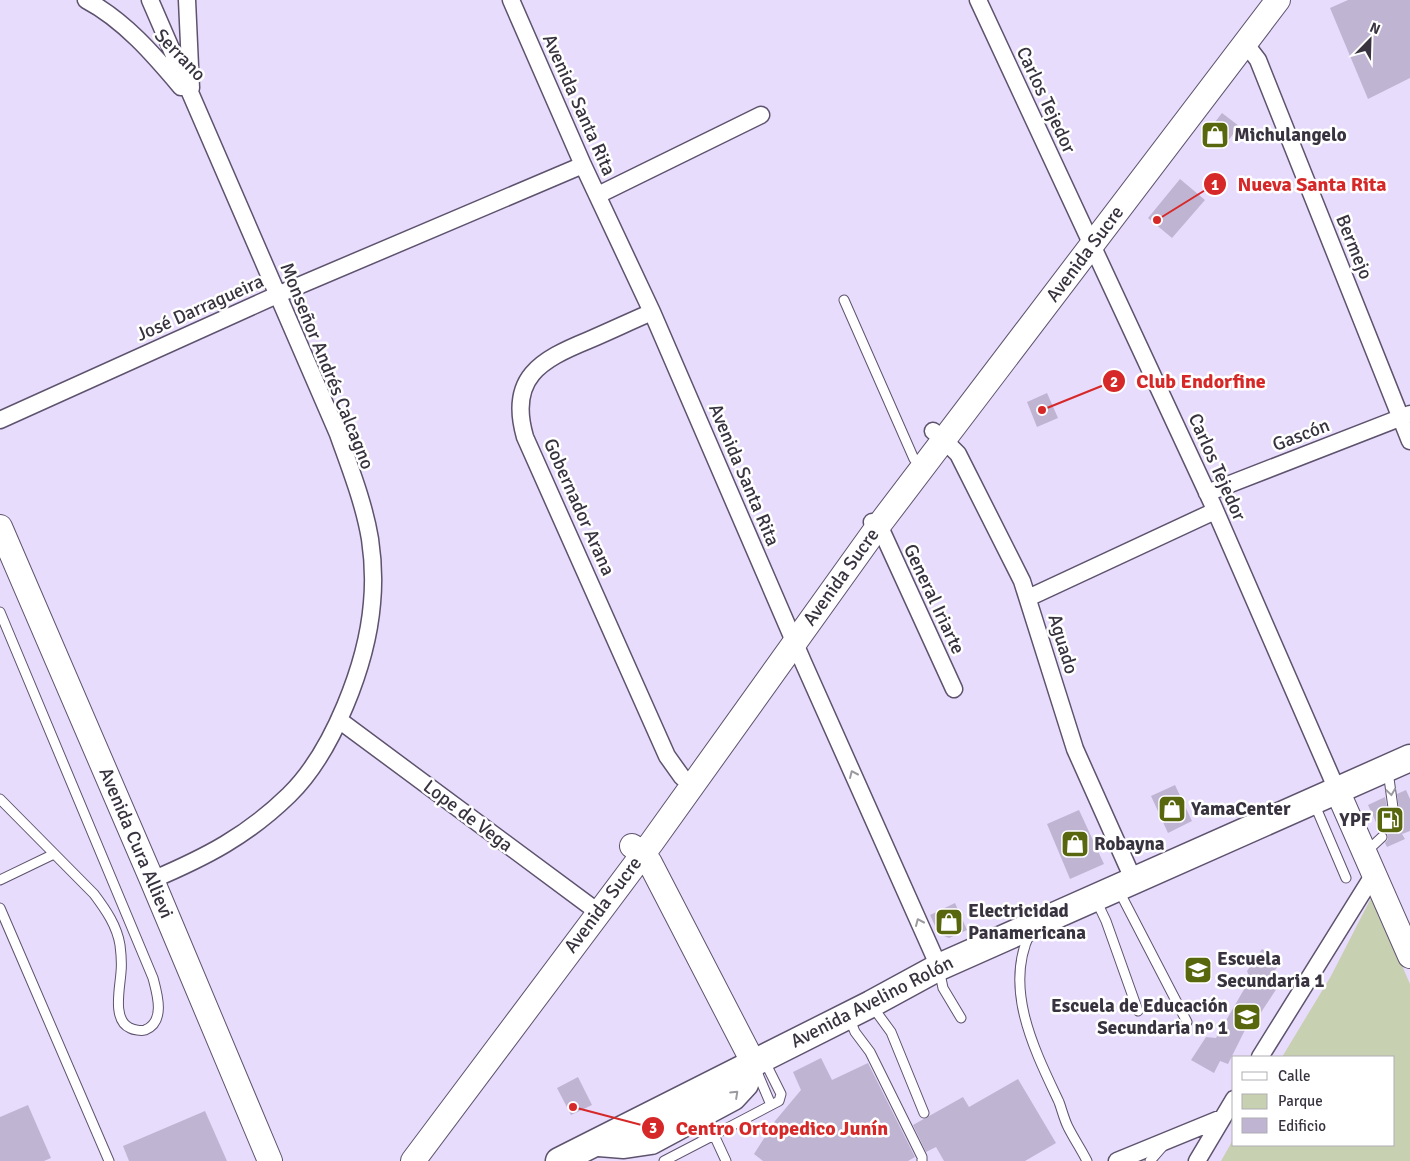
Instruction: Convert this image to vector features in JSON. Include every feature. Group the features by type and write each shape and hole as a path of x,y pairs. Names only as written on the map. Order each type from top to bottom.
{"main road":[{"name":"Avenida Sucre","path":"396,1161 637,849 791,635 1088,239 1260,0"},
{"name":"Avenida Sucre","path":"1088,239 1278,0"},
{"name":"Avenida Sucre","path":"874,523 914,458 939,436"},
{"name":"Avenida Cura Allievi","path":"0,527 152,880 270,1161"},
{"name":"Avenida Sucre","path":"637,849 682,777 791,635"},
{"name":"Avenida Avelino Rolón","path":"567,1159 594,1143 871,1004 939,967 1399,763"},
{"path":"1337,790 1410,956"},
{"path":"637,849 650,863 758,1060"},
{"name":"Avenida Sucre","path":"413,1161 592,908"}],"street":[{"name":"Serrano","path":"86,0 95,4 132,34 160,62 192,100"},
{"name":"Monseñor Andrés Calcagno","path":"150,0 338,434 350,467 370,538 372,574 372,603 360,663 339,720 319,757 304,778 269,814 220,849 152,880"},
{"name":"Serrano","path":"188,0 192,100"},
{"name":"Avenida Santa Rita","path":"511,0 583,165 652,312 791,635 939,967"},
{"name":"Carlos Tejedor","path":"978,0 1207,493 1337,790"},
{"name":"Bermejo","path":"1245,43 1258,60 1405,416 1410,441"},
{"path":"598,195 760,115"},
{"name":"José Darragueira","path":"0,420 278,295 583,165"},
{"name":"Gobernador Arana","path":"652,312 548,359 534,371 525,383 519,409 525,437 667,756 682,777"},
{"name":"Gascón","path":"1207,493 1405,416"},
{"name":"Aguado","path":"939,436 958,454 1022,582 1075,749 1116,889"},
{"path":"1028,598 1215,512"},
{"name":"General Iriarte","path":"874,523 954,689"},
{"name":"Lope de Vega","path":"339,720 592,908"},
{"path":"1261,1056 1369,863"},
{"path":"1197,1161 1232,1102"},
{"path":"1117,1161 1222,1118"}],"lane":[{"path":"844,300 914,458"},
{"path":"0,612 153,978 158,995 159,1011 154,1022 146,1030 135,1030 126,1026 120,1017 120,945 112,920 94,894 0,799"},
{"path":"1394,815 1399,763"},
{"path":"1313,801 1346,878"},
{"path":"1369,863 1382,837"},
{"path":"0,880 54,854"},
{"path":"1116,889 1106,921 1138,1012"},
{"path":"1116,889 1186,1022"},
{"path":"0,908 109,1161"},
{"path":"1035,924 1022,956 1019,976 1024,1012 1035,1052 1061,1107 1068,1127 1087,1161"},
{"path":"939,967 942,988 961,1018"},
{"path":"871,1004 891,1032 924,1113"},
{"path":"848,1015 855,1032 870,1052 922,1157 922,1161"},
{"path":"664,1161 779,1101 781,1094 758,1060"},
{"path":"758,1060 761,1083 771,1105"},
{"path":"714,1135 726,1161"},
{"path":"1150,1161 1168,1141"}],"green space":[{"path":"1372,896 1410,984 1410,1161 1221,1161 1232,1142 1232,1146 1395,1146 1395,1056 1283,1056 1331,976"}],"building":[{"path":"1348,0 1410,0 1410,78 1368,99 1330,8"},
{"path":"1222,113 1239,126 1222,149 1205,135"},
{"path":"1180,179 1205,200 1172,238 1148,218"},
{"path":"1047,393 1058,418 1037,427 1027,402"},
{"name":"YamaCenter","path":"1175,785 1192,821 1168,833 1151,796"},
{"path":"1406,790 1410,799 1410,831 1402,834 1405,839 1387,847 1385,843 1388,835 1384,831 1380,831 1368,805 1385,797 1389,818 1395,821 1398,820 1400,815 1397,794"},
{"name":"Robayna","path":"1079,810 1104,864 1070,879 1047,824"},
{"name":"Electricidad Panamericana","path":"955,903 967,930 949,938 939,934 930,915"},
{"path":"1262,949 1281,961 1274,972 1283,979 1256,1020 1251,1018 1228,1064 1220,1061 1214,1073 1191,1060 1206,1037 1216,1038 1250,979 1247,971"},
{"path":"821,1058 832,1080 868,1063 915,1157 908,1161 763,1161 754,1154 775,1121 801,1090 793,1072"},
{"path":"578,1077 592,1105 571,1115 557,1088"},
{"path":"1018,1079 1056,1143 1025,1161 944,1161 936,1147 926,1152 913,1125 963,1097 969,1107"},
{"path":"28,1105 51,1158 44,1161 0,1161 0,1117"},
{"path":"205,1111 227,1161 129,1161 123,1146"}],"place":[{"name":"Michulangelo","path":"1215,135"},
{"name":"Nueva Santa Rita","path":"1157,220"},
{"name":"Club Endorfine","path":"1042,410"},
{"name":"YamaCenter","path":"1172,809"},
{"name":"YPF","path":"1390,820"},
{"name":"Robayna","path":"1075,844"},
{"name":"Electricidad Panamericana","path":"949,922"},
{"name":"Escuela Secundaria 1","path":"1198,970"},
{"name":"Escuela de Educación Secundaria nº 1","path":"1247,1017"},
{"name":"Centro Ortopedico Junín","path":"573,1107"}]}
